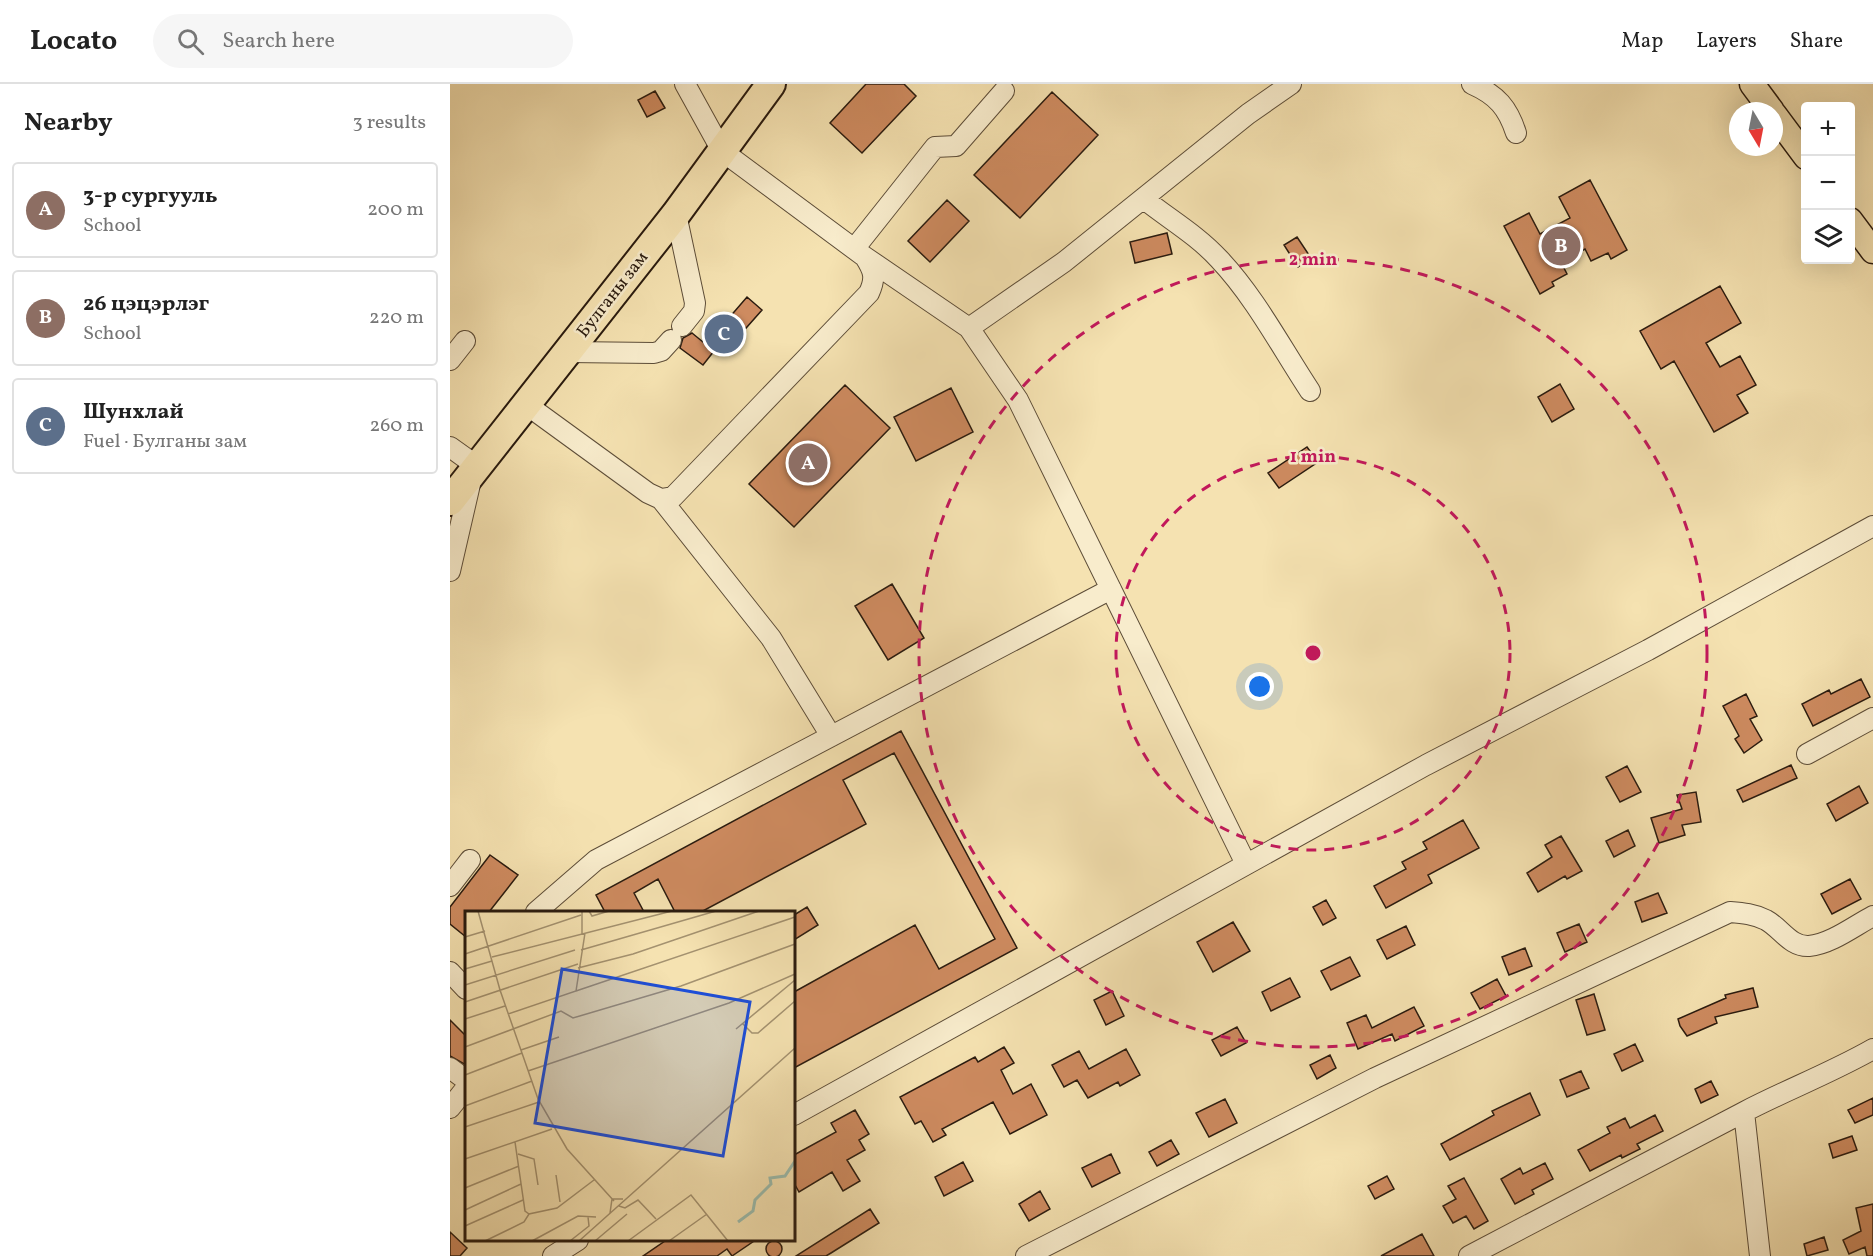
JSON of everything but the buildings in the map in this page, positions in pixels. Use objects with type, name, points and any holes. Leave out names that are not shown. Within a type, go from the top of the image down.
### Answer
[{"type":"highway","name":"Булганы зам","points":[[450,501],[676,214],[771,84]]},
{"type":"main road","points":[[1752,84],[1766,102]]},
{"type":"main road","points":[[1783,126],[1805,156]]},
{"type":"main road","points":[[1855,225],[1872,247]]},
{"type":"street","points":[[685,84],[722,151],[859,254],[969,328],[1018,400],[1246,864]]},
{"type":"street","points":[[969,328],[1064,262],[1248,114],[1291,84]]},
{"type":"street","points":[[1472,84],[1499,99],[1510,115],[1516,133]]},
{"type":"street","points":[[859,254],[935,147],[956,146],[1004,91]]},
{"type":"street","points":[[1144,199],[1203,243],[1220,259],[1242,286],[1310,391]]},
{"type":"street","points":[[568,352],[654,353],[661,351],[694,311],[695,303],[676,214]]},
{"type":"street","points":[[661,499],[673,497],[682,490],[869,293],[875,280],[872,267],[859,254]]},
{"type":"street","points":[[450,360],[465,340]]},
{"type":"street","points":[[527,405],[648,493],[661,499],[771,638],[831,736]]},
{"type":"street","points":[[450,447],[475,471],[450,571]]},
{"type":"street","points":[[795,1113],[1426,765],[1648,650],[1873,526]]},
{"type":"street","points":[[537,911],[596,860],[1111,589]]},
{"type":"street","points":[[1807,754],[1873,717]]},
{"type":"street","points":[[450,886],[470,860]]},
{"type":"street","points":[[1026,1256],[1375,1078],[1730,912],[1750,913],[1768,921],[1792,942],[1809,946],[1827,941],[1873,916]]},
{"type":"street","points":[[450,972],[465,988]]},
{"type":"street","points":[[1469,1256],[1743,1112],[1845,1065],[1873,1049]]},
{"type":"street","points":[[450,1068],[465,1079]]},
{"type":"street","points":[[450,1108],[465,1089]]},
{"type":"street","points":[[1743,1112],[1760,1256]]},
{"type":"street","points":[[553,1256],[575,1241]]},
{"type":"place","name":"26 цэцэрлэг","points":[[1561,246]]},
{"type":"place","name":"Шунхлай","points":[[724,334]]},
{"type":"place","name":"3-р сургууль","points":[[808,463]]}]
